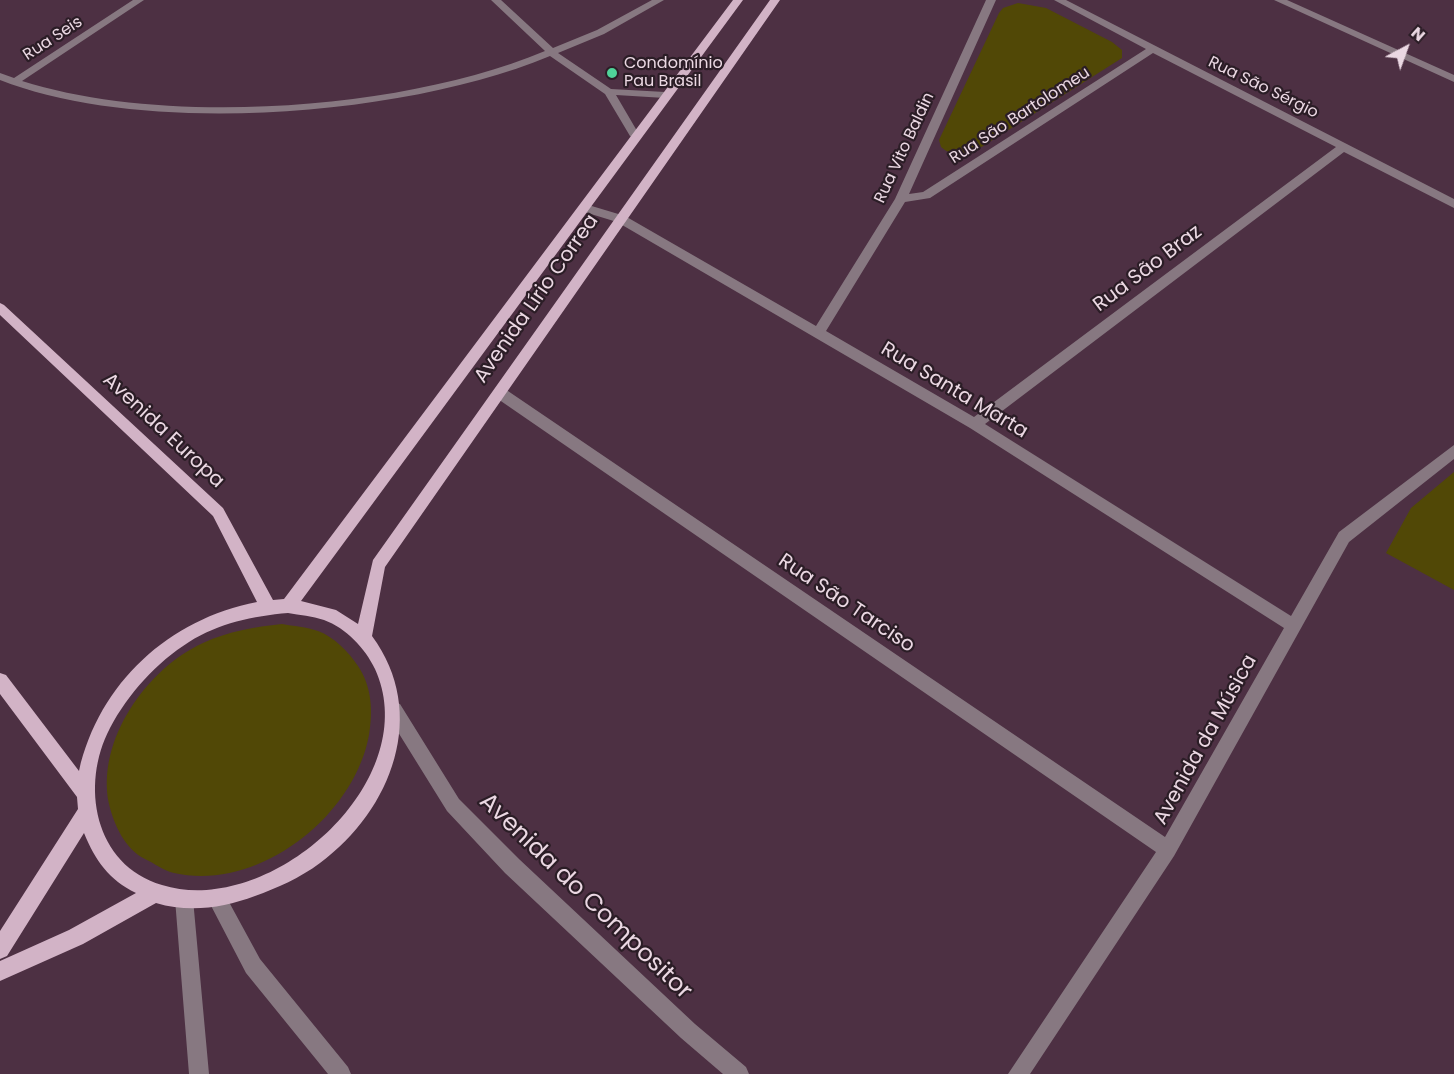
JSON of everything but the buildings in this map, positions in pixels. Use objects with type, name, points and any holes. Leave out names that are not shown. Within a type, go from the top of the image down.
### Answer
[{"type":"main road","name":"Avenida Lírio Correa","points":[[288,606],[738,0]]},
{"type":"main road","name":"Avenida Lírio Correa","points":[[364,636],[378,565],[775,0]]},
{"type":"main road","name":"Avenida Europa","points":[[0,308],[218,512],[268,607]]},
{"type":"main road","points":[[288,606],[330,615],[364,636],[386,669],[394,710],[387,758],[362,807],[322,850],[272,882],[216,898],[183,899],[155,893],[122,875],[98,848],[86,814],[85,793],[92,748],[112,705],[144,667],[182,637],[225,616],[268,607],[288,606]]},
{"type":"main road","points":[[0,681],[85,793]]},
{"type":"main road","points":[[0,949],[86,814]]},
{"type":"main road","points":[[0,971],[76,937],[155,893]]},
{"type":"street","name":"Rua Seis","points":[[14,82],[139,0]]},
{"type":"street","points":[[496,0],[552,53],[609,92],[635,136]]},
{"type":"street","points":[[0,76],[14,82],[90,101],[179,110],[275,109],[374,99],[468,80],[552,53],[625,21],[659,0]]},
{"type":"street","name":"Rua Vito Baldin","points":[[818,333],[902,199],[991,0]]},
{"type":"street","name":"Rua São Sérgio","points":[[1059,0],[1454,204]]},
{"type":"street","points":[[1280,0],[1454,79]]},
{"type":"street","name":"Rua São Bartolomeu","points":[[902,199],[926,195],[1152,49]]},
{"type":"street","points":[[609,92],[665,96]]},
{"type":"street","name":"Rua São Braz","points":[[975,424],[1345,146]]},
{"type":"street","name":"Rua Santa Marta","points":[[585,208],[621,219],[975,424],[1294,626]]},
{"type":"street","name":"Rua São Tarciso","points":[[500,393],[1168,850]]},
{"type":"street","name":"Avenida da Música","points":[[1018,1074],[1168,850],[1344,537],[1454,451]]},
{"type":"street","name":"Avenida do Compositor","points":[[394,710],[453,805],[512,866],[688,1031],[739,1074]]},
{"type":"street","points":[[216,898],[253,966],[341,1074]]},
{"type":"street","points":[[183,899],[199,1074]]},
{"type":"shaded area","points":[[1018,3],[1046,8],[1112,42],[1122,50],[1122,58],[972,153],[960,155],[948,152],[941,147],[939,140],[999,13],[1003,8]]},
{"type":"shaded area","points":[[1454,472],[1454,590],[1386,553],[1411,508]]},
{"type":"shaded area","points":[[282,624],[314,630],[330,637],[350,655],[363,674],[369,691],[371,717],[369,735],[360,765],[344,794],[323,820],[297,842],[269,859],[238,871],[206,876],[167,871],[138,855],[121,836],[114,820],[109,804],[107,780],[110,756],[118,732],[145,689],[162,670],[182,655],[222,635]]},
{"type":"place","name":"Condomínio Pau Brasil","points":[[612,73]]}]
